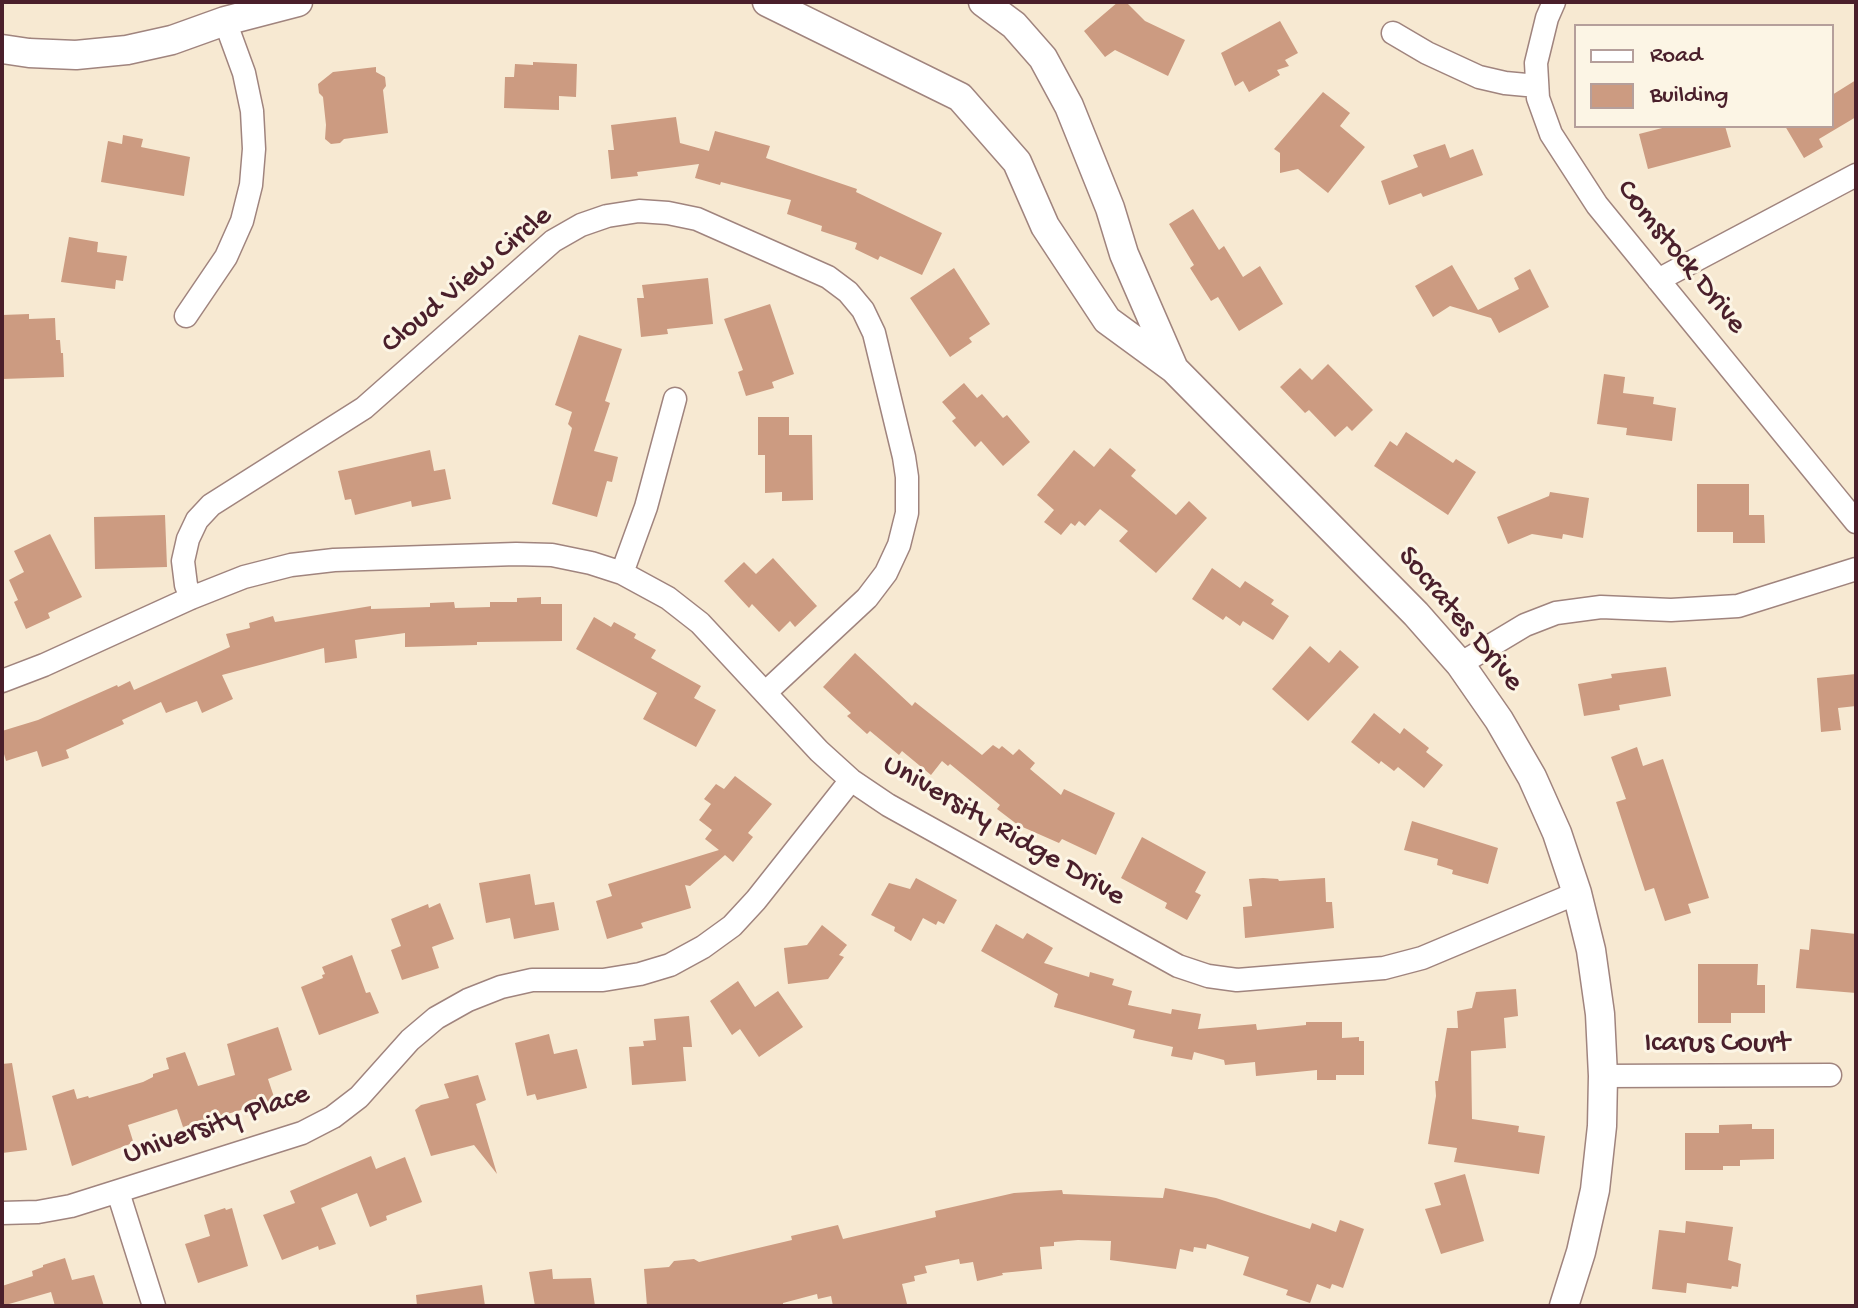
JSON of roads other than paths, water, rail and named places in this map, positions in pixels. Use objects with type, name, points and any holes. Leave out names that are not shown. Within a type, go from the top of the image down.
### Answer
[{"type":"street","points":[[225,21],[252,2]]},
{"type":"street","points":[[2,49],[76,55],[127,50],[172,40],[225,21],[298,2]]},
{"type":"street","name":"Socrates Drive","points":[[767,2],[960,97],[1017,162],[1045,226],[1107,320],[1174,369],[1416,614],[1460,664],[1499,720],[1532,777],[1557,833],[1577,893],[1591,950],[1600,1014],[1602,1126],[1595,1190],[1581,1252],[1564,1306]]},
{"type":"street","name":"Socrates Drive","points":[[983,2],[1014,25],[1043,58],[1069,106],[1110,208],[1124,254],[1174,369]]},
{"type":"street","name":"Comstock Drive","points":[[1554,2],[1536,63],[1538,98],[1551,134],[1571,169],[1856,522]]},
{"type":"street","points":[[186,316],[226,257],[242,221],[251,185],[254,149],[252,111],[244,73],[225,21]]},
{"type":"street","points":[[1393,33],[1479,77],[1537,86]]},
{"type":"street","points":[[1658,280],[1856,175]]},
{"type":"street","name":"Cloud View Circle","points":[[191,598],[183,561],[197,520],[211,505],[364,408],[553,241],[581,225],[607,216],[639,211],[668,213],[697,219],[828,277],[848,292],[863,310],[874,333],[904,457],[907,513],[899,545],[886,573],[867,598],[765,693]]},
{"type":"street","points":[[622,573],[646,507],[675,399]]},
{"type":"street","name":"University Ridge Drive","points":[[2,681],[191,598],[244,577],[291,565],[334,560],[552,555],[622,573],[668,598],[700,623],[819,751],[851,780],[888,805],[1164,959],[1208,976],[1255,979],[1384,968],[1422,958],[1577,893]]},
{"type":"street","points":[[1460,664],[1525,625],[1556,613],[1601,607],[1686,610],[1738,606],[1856,569]]},
{"type":"street","name":"University Place","points":[[2,1213],[38,1212],[71,1206],[302,1133],[333,1117],[359,1097],[410,1040],[436,1018],[468,1000],[501,987],[532,980],[603,980],[670,965],[732,926],[851,780]]},
{"type":"street","name":"Icarus Court","points":[[1603,1076],[1830,1075]]},
{"type":"street","points":[[118,1192],[154,1306]]}]
